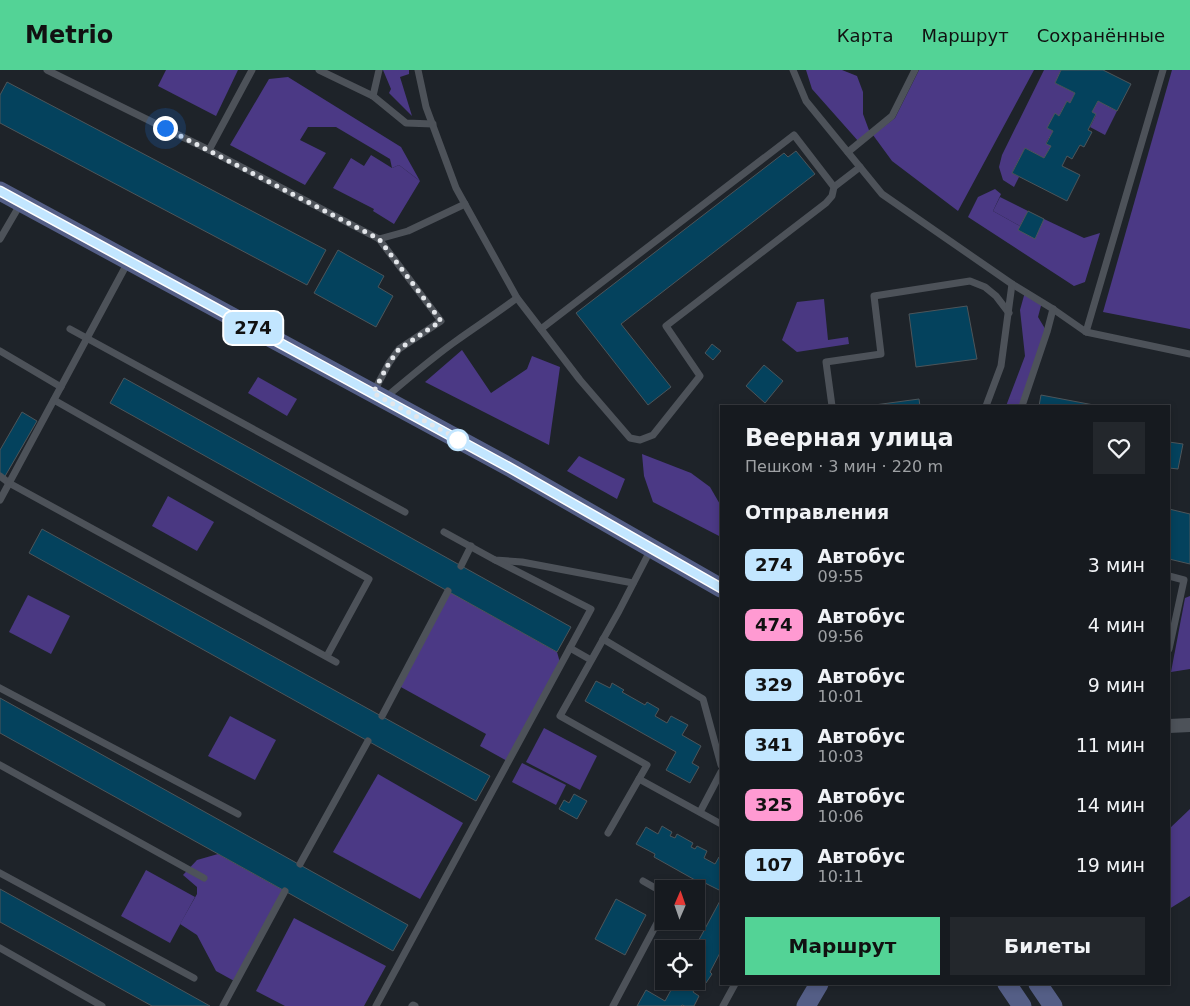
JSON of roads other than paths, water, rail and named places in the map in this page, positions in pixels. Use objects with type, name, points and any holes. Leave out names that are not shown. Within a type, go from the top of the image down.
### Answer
[{"type":"street","points":[[0,190],[526,476],[720,587]]},
{"type":"street","points":[[1170,726],[1190,725]]},
{"type":"street","points":[[806,1006],[818,985]]},
{"type":"street","points":[[1008,985],[1022,1006]]},
{"type":"street","points":[[1039,985],[1053,1006]]},
{"type":"lane","points":[[47,70],[209,150],[379,239],[441,321],[399,349],[389,363],[378,396]]},
{"type":"lane","points":[[209,150],[252,70]]},
{"type":"lane","points":[[319,70],[374,96],[406,123],[433,124]]},
{"type":"lane","points":[[374,96],[380,70]]},
{"type":"lane","points":[[418,70],[426,106],[456,188],[517,298],[580,380],[630,438],[640,440],[653,435],[700,376],[666,326],[826,203],[832,196],[834,187],[860,167]]},
{"type":"lane","points":[[793,70],[806,101],[882,194],[1012,284],[1086,332],[1190,354]]},
{"type":"lane","points":[[848,152],[892,116],[915,70]]},
{"type":"lane","points":[[1086,332],[1163,70]]},
{"type":"lane","points":[[541,329],[794,135],[834,187]]},
{"type":"lane","points":[[0,239],[21,202]]},
{"type":"lane","points":[[379,239],[408,231],[465,204]]},
{"type":"lane","points":[[0,500],[128,261]]},
{"type":"lane","points":[[832,405],[826,362],[881,354],[874,296],[970,281],[985,287],[996,296],[1009,313]]},
{"type":"lane","points":[[986,405],[1001,366],[1012,284]]},
{"type":"lane","points":[[378,396],[412,375],[517,298]]},
{"type":"lane","points":[[1022,405],[1053,309]]},
{"type":"lane","points":[[70,329],[404,512]]},
{"type":"lane","points":[[0,351],[61,387]]},
{"type":"lane","points":[[54,400],[369,579],[326,656]]},
{"type":"lane","points":[[0,476],[9,483],[336,662]]},
{"type":"lane","points":[[376,1006],[591,609],[444,532]]},
{"type":"lane","points":[[461,566],[471,546]]},
{"type":"lane","points":[[608,833],[647,765],[560,716],[652,549]]},
{"type":"lane","points":[[495,560],[522,562],[633,584]]},
{"type":"lane","points":[[1170,576],[1184,580],[1170,643]]},
{"type":"lane","points":[[382,716],[448,591]]},
{"type":"lane","points":[[603,639],[703,698],[720,761]]},
{"type":"lane","points":[[570,648],[591,660]]},
{"type":"lane","points":[[0,688],[238,814]]},
{"type":"lane","points":[[300,864],[368,741]]},
{"type":"lane","points":[[0,765],[204,878]]},
{"type":"lane","points":[[700,812],[720,774]]},
{"type":"lane","points":[[639,779],[720,823]]},
{"type":"lane","points":[[0,873],[194,978]]},
{"type":"lane","points":[[643,881],[655,888]]},
{"type":"lane","points":[[223,1006],[285,891]]},
{"type":"lane","points":[[613,1006],[655,927]]},
{"type":"lane","points":[[0,948],[102,1006]]},
{"type":"lane","points":[[723,1006],[734,985]]}]
